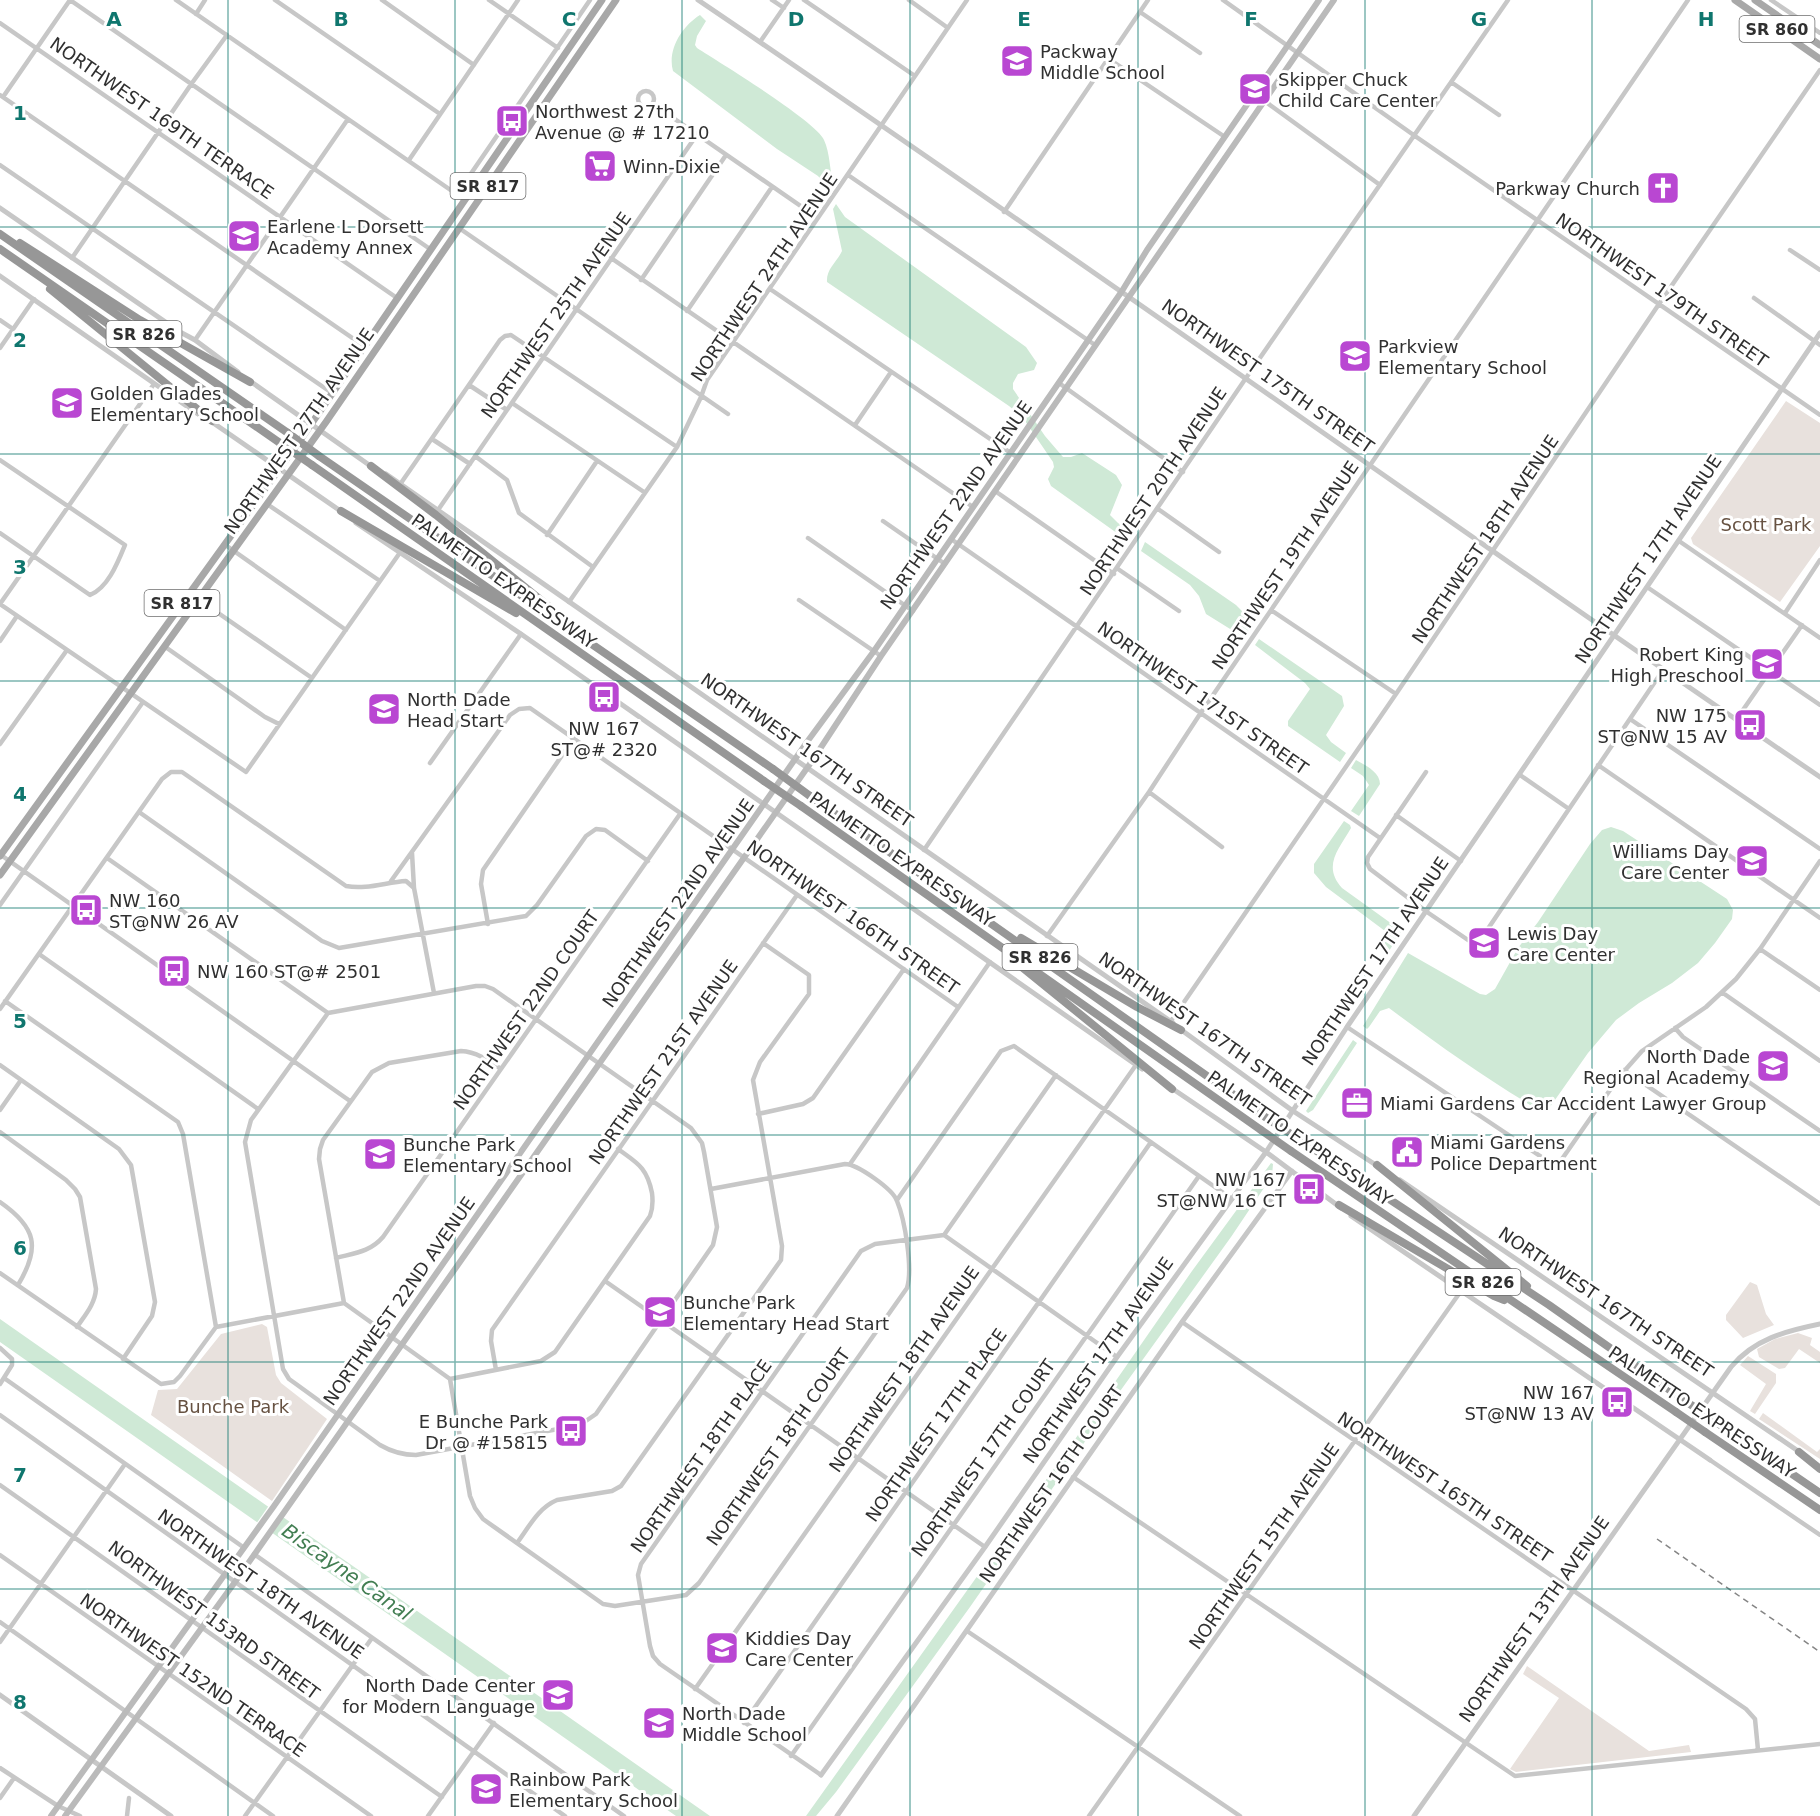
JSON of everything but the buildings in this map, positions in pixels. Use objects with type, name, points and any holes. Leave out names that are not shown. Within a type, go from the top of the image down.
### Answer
[{"type":"highway","points":[[0,234],[29,248],[140,320],[250,381]]},
{"type":"highway","name":"PALMETTO EXPRESSWAY","points":[[0,234],[773,769],[1299,1140],[1549,1305],[1684,1401],[1820,1493]]},
{"type":"highway","name":"PALMETTO EXPRESSWAY","points":[[0,249],[764,780],[1291,1151],[1820,1511]]},
{"type":"highway","points":[[29,269],[59,297],[212,421]]},
{"type":"highway","points":[[370,466],[454,530],[572,625],[600,651]]},
{"type":"highway","points":[[341,511],[547,630]]},
{"type":"highway","points":[[962,902],[1088,979],[1181,1030]]},
{"type":"highway","points":[[991,940],[1025,972],[1172,1089]]},
{"type":"highway","points":[[1377,1166],[1549,1305]]},
{"type":"highway","points":[[1339,1205],[1494,1296],[1517,1305]]},
{"type":"highway","points":[[1799,1452],[1820,1467]]},
{"type":"main road","name":"NORTHWEST 27TH AVENUE","points":[[0,855],[310,425],[602,0]]},
{"type":"main road","name":"NORTHWEST 27TH AVENUE","points":[[0,875],[320,431],[616,0]]},
{"type":"main road","name":"NORTHWEST 22ND AVENUE","points":[[51,1816],[274,1506],[874,651],[1319,0]]},
{"type":"main road","name":"NORTHWEST 22ND AVENUE","points":[[67,1813],[202,1628],[807,768],[881,656],[1334,0]]},
{"type":"main road","name":"SR 860","points":[[1735,0],[1820,59]]},
{"type":"main road","name":"SR 860","points":[[1755,0],[1820,45]]},
{"type":"main road","points":[[508,137],[517,144]]},
{"type":"main road","points":[[459,228],[458,221],[463,203]]},
{"type":"main road","points":[[409,301],[406,296],[410,280]]},
{"type":"main road","points":[[395,320],[399,304],[398,297]]},
{"type":"main road","points":[[76,750],[85,757]]},
{"type":"street","points":[[364,346],[1,96],[70,0],[430,249]]},
{"type":"street","points":[[176,0],[409,160],[457,194],[463,203]]},
{"type":"street","points":[[196,14],[205,0]]},
{"type":"street","points":[[276,0],[440,114]]},
{"type":"street","points":[[382,0],[474,65]]},
{"type":"street","points":[[489,0],[574,60]]},
{"type":"street","points":[[409,160],[518,0]]},
{"type":"street","points":[[457,194],[590,0]]},
{"type":"street","name":"NORTHWEST 175TH STREET","points":[[698,0],[1122,291],[1493,552],[1820,777]]},
{"type":"street","points":[[772,0],[784,8]]},
{"type":"street","points":[[760,42],[789,0]]},
{"type":"street","points":[[804,0],[915,76]]},
{"type":"street","points":[[909,0],[948,28]]},
{"type":"street","name":"NORTHWEST 24TH AVENUE","points":[[569,602],[676,447],[702,397],[707,380],[967,0]]},
{"type":"street","points":[[1004,212],[1148,0]]},
{"type":"street","name":"NORTHWEST 179TH STREET","points":[[1223,0],[1415,136],[1820,415]]},
{"type":"street","name":"NORTHWEST 20TH AVENUE","points":[[924,850],[1246,378],[1508,0]]},
{"type":"street","name":"NORTHWEST 19TH AVENUE","points":[[1047,936],[1149,792],[1688,0]]},
{"type":"street","points":[[1771,0],[1820,33]]},
{"type":"street","points":[[1140,12],[1200,53]]},
{"type":"street","name":"NORTHWEST 169TH TERRACE","points":[[0,23],[398,297]]},
{"type":"street","points":[[72,258],[227,35]]},
{"type":"street","points":[[1109,59],[1224,137]]},
{"type":"street","name":"NORTHWEST 18TH AVENUE","points":[[1171,1021],[1820,70]]},
{"type":"street","points":[[1452,82],[1499,115]]},
{"type":"street","points":[[1255,94],[1380,184]]},
{"type":"street","points":[[653,104],[818,219]]},
{"type":"street","points":[[195,340],[348,119]]},
{"type":"street","name":"NORTHWEST 25TH AVENUE","points":[[438,510],[696,136]]},
{"type":"street","points":[[641,280],[726,155]]},
{"type":"street","points":[[0,165],[332,393]]},
{"type":"street","points":[[848,175],[1095,345]]},
{"type":"street","points":[[687,311],[772,187]]},
{"type":"street","points":[[0,208],[195,340],[310,425]]},
{"type":"street","points":[[459,228],[728,414]]},
{"type":"street","points":[[1791,250],[1820,270]]},
{"type":"street","points":[[611,258],[973,507]]},
{"type":"street","points":[[0,276],[154,384],[212,421],[399,554],[521,634],[1136,1065],[1266,1152],[1377,1234],[1820,1535]]},
{"type":"street","points":[[770,289],[1018,458]]},
{"type":"street","points":[[1754,298],[1817,343]]},
{"type":"street","points":[[0,348],[34,299]]},
{"type":"street","points":[[0,320],[13,329]]},
{"type":"street","name":"NORTHWEST 17TH AVENUE","points":[[821,1775],[985,1547],[1117,1357],[1266,1152],[1347,1027],[1782,389],[1817,343],[1820,333]]},
{"type":"street","points":[[401,483],[500,340],[511,335],[676,447]]},
{"type":"street","points":[[855,425],[891,372]]},
{"type":"street","points":[[1059,383],[1183,472]]},
{"type":"street","points":[[154,384],[0,604],[17,616],[246,772],[399,554]]},
{"type":"street","points":[[469,385],[507,410]]},
{"type":"street","points":[[512,403],[644,492]]},
{"type":"street","name":"NORTHWEST 167TH STREET","points":[[310,425],[370,466],[401,483],[795,761],[1171,1021],[1293,1111],[1799,1452]]},
{"type":"street","points":[[432,439],[470,464]]},
{"type":"street","points":[[476,456],[507,480],[519,513],[593,567]]},
{"type":"street","points":[[0,460],[125,546],[114,569],[97,592],[90,595],[0,533]]},
{"type":"street","points":[[547,535],[597,461]]},
{"type":"street","points":[[995,491],[1179,611]]},
{"type":"street","points":[[267,504],[380,581]]},
{"type":"street","points":[[1158,509],[1219,552]]},
{"type":"street","points":[[884,521],[945,564]]},
{"type":"street","points":[[808,538],[913,611]]},
{"type":"street","name":"NORTHWEST 171ST STREET","points":[[951,538],[1380,838]]},
{"type":"street","points":[[1679,541],[1820,638]]},
{"type":"street","points":[[224,544],[346,630]]},
{"type":"street","points":[[1785,613],[1820,560]]},
{"type":"street","points":[[1647,587],[1820,705]]},
{"type":"street","points":[[198,599],[312,678]]},
{"type":"street","points":[[799,600],[881,656]]},
{"type":"street","points":[[1271,610],[1396,694]]},
{"type":"street","points":[[0,641],[17,616]]},
{"type":"street","points":[[1737,720],[1802,625]]},
{"type":"street","points":[[429,763],[521,634]]},
{"type":"street","points":[[164,646],[265,717],[279,724]]},
{"type":"street","points":[[0,744],[66,650]]},
{"type":"street","points":[[1426,772],[1380,838],[1368,857],[1367,863],[1370,869],[1427,912],[1468,940],[1476,942],[1481,939],[1663,670]]},
{"type":"street","points":[[0,905],[143,702]]},
{"type":"street","name":"NORTHWEST 166TH STREET","points":[[412,853],[510,715],[515,710],[524,708],[536,711],[958,1007]]},
{"type":"street","points":[[1630,719],[1820,849]]},
{"type":"street","points":[[488,924],[481,884],[483,870],[574,738]]},
{"type":"street","points":[[1598,765],[1820,918]]},
{"type":"street","points":[[0,1009],[162,779],[171,772],[183,772],[346,886],[356,888],[404,881],[413,875]]},
{"type":"street","points":[[1520,775],[1569,809]]},
{"type":"street","points":[[1149,792],[1222,847]]},
{"type":"street","points":[[139,812],[332,946],[347,948],[526,916],[537,905],[586,836],[596,829],[605,830],[648,861]]},
{"type":"street","name":"NORTHWEST 22ND COURT","points":[[336,1258],[366,1251],[375,1246],[383,1237],[680,814]]},
{"type":"street","points":[[1396,815],[1461,861]]},
{"type":"street","points":[[391,882],[412,853]]},
{"type":"street","points":[[412,853],[414,888],[434,993]]},
{"type":"street","points":[[0,855],[350,1101]]},
{"type":"street","points":[[107,858],[328,1013]]},
{"type":"street","points":[[1347,1027],[1549,1162],[1556,1164],[1562,1159],[1624,1070],[1642,1051],[1723,993],[1760,949],[1820,861]]},
{"type":"street","points":[[405,862],[412,864]]},
{"type":"street","points":[[397,874],[414,888]]},
{"type":"street","name":"NORTHWEST 21ST AVENUE","points":[[496,1370],[491,1341],[492,1330],[798,896]]},
{"type":"street","points":[[517,1543],[542,1509],[556,1500],[612,1491],[621,1486],[781,1260],[782,1246],[753,1080],[756,1068],[809,994],[809,975],[763,943]]},
{"type":"street","points":[[1760,949],[1820,990]]},
{"type":"street","points":[[39,954],[258,1109]]},
{"type":"street","points":[[711,1189],[850,1164],[990,962]]},
{"type":"street","points":[[758,1114],[802,1104],[813,1098],[904,969]]},
{"type":"street","points":[[485,986],[494,989],[589,1057],[682,1121],[697,1135],[704,1152],[717,1227],[713,1245],[596,1414],[588,1420],[580,1425],[416,1455],[393,1452],[289,1379],[283,1368],[245,1142],[247,1130],[258,1109],[328,1013],[485,986]]},
{"type":"street","points":[[1723,993],[1820,1061]]},
{"type":"street","points":[[5,1001],[178,1122],[183,1134],[216,1327]]},
{"type":"street","points":[[1675,1028],[1683,1037],[1820,1131]]},
{"type":"street","points":[[850,1164],[891,1192],[897,1200],[1001,1051],[1014,1046],[1232,1199]]},
{"type":"street","points":[[462,1446],[450,1379],[344,1303],[319,1159],[320,1149],[323,1140],[350,1101],[372,1072],[379,1067],[389,1063],[461,1051],[480,1055],[501,1069]]},
{"type":"street","points":[[0,1065],[119,1149],[131,1165],[155,1302],[153,1317],[123,1359]]},
{"type":"street","name":"NORTHWEST 18TH AVENUE","points":[[695,1689],[1136,1065]]},
{"type":"street","points":[[1624,1070],[1820,1204]]},
{"type":"street","points":[[1056,1075],[944,1235],[1117,1357]]},
{"type":"street","points":[[0,1110],[21,1080]]},
{"type":"street","points":[[0,1132],[66,1180],[80,1197],[96,1289],[91,1306],[77,1327]]},
{"type":"street","name":"NORTHWEST 17TH PLACE","points":[[744,1723],[1151,1142]]},
{"type":"street","points":[[450,1379],[541,1361],[555,1352],[652,1210],[653,1201],[646,1172],[618,1149]]},
{"type":"street","name":"NORTHWEST 16TH COURT","points":[[837,1816],[1182,1322],[1292,1171]]},
{"type":"street","name":"NORTHWEST 17TH COURT","points":[[791,1756],[1198,1176]]},
{"type":"street","name":"NORTHWEST 18TH COURT","points":[[462,1446],[470,1496],[483,1519],[603,1604],[615,1606],[686,1595],[699,1583],[907,1288],[910,1269],[897,1200]]},
{"type":"street","points":[[0,1202],[18,1215],[27,1226],[31,1243],[29,1266],[18,1285]]},
{"type":"street","name":"NORTHWEST 18TH PLACE","points":[[821,1775],[660,1664],[653,1656],[638,1575],[641,1564],[861,1251],[875,1244],[944,1235]]},
{"type":"street","points":[[0,1273],[161,1384],[168,1384],[180,1376],[216,1327],[344,1303]]},
{"type":"street","points":[[605,1281],[985,1547]]},
{"type":"street","name":"NORTHWEST 15TH AVENUE","points":[[1089,1816],[1461,1291]]},
{"type":"street","name":"NORTHWEST 165TH STREET","points":[[1182,1322],[1746,1709],[1755,1719],[1758,1750]]},
{"type":"street","name":"NORTHWEST 13TH AVENUE","points":[[1414,1816],[1571,1590],[1735,1362],[1768,1338],[1820,1324]]},
{"type":"street","points":[[0,1348],[12,1359],[12,1365],[0,1384]]},
{"type":"street","points":[[4,1378],[243,1547]]},
{"type":"street","name":"NORTHWEST 18TH AVENUE","points":[[0,1415],[565,1816]]},
{"type":"street","points":[[0,1642],[125,1464]]},
{"type":"street","points":[[1074,1477],[1515,1776],[1820,1744]]},
{"type":"street","name":"NORTHWEST 153RD STREET","points":[[0,1485],[442,1797]]},
{"type":"street","points":[[254,1554],[624,1816]]},
{"type":"street","name":"NORTHWEST 152ND TERRACE","points":[[0,1555],[371,1816]]},
{"type":"street","points":[[0,1622],[273,1816]]},
{"type":"street","points":[[967,1630],[1240,1816]]},
{"type":"street","points":[[244,1816],[372,1638]]},
{"type":"street","points":[[0,1695],[171,1816]]},
{"type":"street","points":[[428,1816],[494,1723]]},
{"type":"street","points":[[0,1768],[67,1813],[80,1816]]},
{"type":"street","points":[[0,1798],[14,1778]]},
{"type":"street","points":[[127,1816],[129,1798]]},
{"type":"street","points":[[611,1816],[616,1810]]},
{"type":"green space","name":"Scott Park","points":[[1786,401],[1820,423],[1820,546],[1780,602],[1693,544],[1691,538]]},
{"type":"green space","points":[[1750,1282],[1757,1285],[1766,1314],[1774,1325],[1743,1338],[1726,1320],[1726,1315]]},
{"type":"green space","name":"Bunche Park","points":[[262,1324],[267,1327],[276,1375],[281,1383],[327,1419],[272,1501],[151,1415],[158,1390],[177,1389],[221,1334]]},
{"type":"green space","points":[[1798,1333],[1812,1338],[1810,1345],[1820,1352],[1820,1363],[1799,1349],[1785,1368],[1779,1369],[1759,1357],[1757,1349],[1775,1339]]},
{"type":"green space","points":[[1748,1356],[1776,1374],[1776,1383],[1755,1414],[1750,1411],[1766,1384],[1740,1365]]},
{"type":"green space","points":[[1763,1413],[1817,1452],[1820,1449],[1820,1459],[1759,1419]]},
{"type":"green space","points":[[1527,1666],[1649,1751],[1689,1745],[1691,1752],[1516,1772],[1510,1769],[1559,1698],[1523,1674]]},
{"type":"water","points":[[700,15],[706,21],[697,36],[695,45],[697,48],[787,107],[817,131],[824,140],[833,185],[830,190],[818,176],[777,149],[673,71],[674,47],[687,25]]},
{"type":"water","points":[[836,204],[845,217],[1026,347],[1037,363],[1034,370],[1018,374],[1013,383],[1013,389],[1045,436],[1063,457],[1082,453],[1116,475],[1122,485],[1110,515],[1133,533],[1128,541],[1051,486],[1048,479],[1054,467],[1053,462],[1023,418],[1009,406],[827,282],[830,269],[842,251],[833,209]]},
{"type":"water","points":[[1145,542],[1236,605],[1245,614],[1250,628],[1243,637],[1206,614],[1199,596],[1190,585],[1141,551]]},
{"type":"water","points":[[1259,639],[1342,696],[1344,706],[1326,735],[1331,742],[1346,753],[1340,762],[1288,726],[1288,721],[1310,689],[1255,645]]},
{"type":"water","points":[[1356,760],[1375,772],[1380,784],[1359,816],[1351,811],[1369,785],[1363,776],[1351,768]]},
{"type":"water","points":[[1344,821],[1351,828],[1334,858],[1333,872],[1342,888],[1399,929],[1401,932],[1389,951],[1381,947],[1379,942],[1387,934],[1385,931],[1326,887],[1314,873],[1314,864]]},
{"type":"water","points":[[1611,827],[1623,831],[1727,899],[1733,910],[1732,919],[1698,963],[1616,1020],[1588,1053],[1550,1107],[1544,1103],[1537,1109],[1425,1035],[1389,1008],[1380,1011],[1367,1029],[1363,1026],[1408,953],[1480,994],[1486,995],[1495,989],[1518,948],[1590,844],[1602,830]]},
{"type":"water","points":[[1353,1040],[1357,1043],[1313,1110],[1308,1113],[1306,1111]]},
{"type":"water","points":[[1271,1163],[1273,1164],[1272,1176],[1231,1237],[1118,1394],[970,1607],[836,1792],[816,1816],[806,1816],[1192,1271]]},
{"type":"water","name":"Biscayne Canal","points":[[0,1319],[710,1816],[676,1816],[0,1342]]},
{"type":"pier","points":[[270,1504],[285,1515],[271,1535],[256,1524]]},
{"type":"railway","points":[[1657,1539],[1820,1652]]},
{"type":"place","name":"Packway Middle School","points":[[1017,61]]},
{"type":"place","name":"Skipper Chuck Child Care Center","points":[[1255,89]]},
{"type":"place","name":"Northwest 27th Avenue @ # 17210","points":[[512,121]]},
{"type":"place","name":"Winn-Dixie","points":[[600,166]]},
{"type":"place","name":"Parkway Church","points":[[1663,188]]},
{"type":"place","name":"Earlene L Dorsett Academy Annex","points":[[244,236]]},
{"type":"place","name":"Parkview Elementary School","points":[[1355,356]]},
{"type":"place","name":"Golden Glades Elementary School","points":[[67,403]]},
{"type":"place","name":"Robert King High Preschool","points":[[1767,664]]},
{"type":"place","name":"NW 167 ST@# 2320","points":[[604,697]]},
{"type":"place","name":"North Dade Head Start","points":[[384,709]]},
{"type":"place","name":"NW 175 ST@NW 15 AV","points":[[1750,725]]},
{"type":"place","name":"Williams Day Care Center","points":[[1752,861]]},
{"type":"place","name":"NW 160 ST@NW 26 AV","points":[[86,910]]},
{"type":"place","name":"Lewis Day Care Center","points":[[1484,943]]},
{"type":"place","name":"NW 160 ST@# 2501","points":[[174,971]]},
{"type":"place","name":"North Dade Regional Academy","points":[[1773,1066]]},
{"type":"place","name":"Miami Gardens Car Accident Lawyer Group","points":[[1357,1103]]},
{"type":"place","name":"Miami Gardens Police Department","points":[[1407,1152]]},
{"type":"place","name":"Bunche Park Elementary School","points":[[380,1154]]},
{"type":"place","name":"NW 167 ST@NW 16 CT","points":[[1309,1189]]},
{"type":"place","name":"Bunche Park Elementary Head Start","points":[[660,1312]]},
{"type":"place","name":"NW 167 ST@NW 13 AV","points":[[1617,1402]]},
{"type":"place","name":"E Bunche Park Dr @ #15815","points":[[571,1431]]},
{"type":"place","name":"Kiddies Day Care Center","points":[[722,1648]]},
{"type":"place","name":"North Dade Center for Modern Language","points":[[558,1695]]},
{"type":"place","name":"North Dade Middle School","points":[[659,1723]]},
{"type":"place","name":"Rainbow Park Elementary School","points":[[486,1789]]}]
